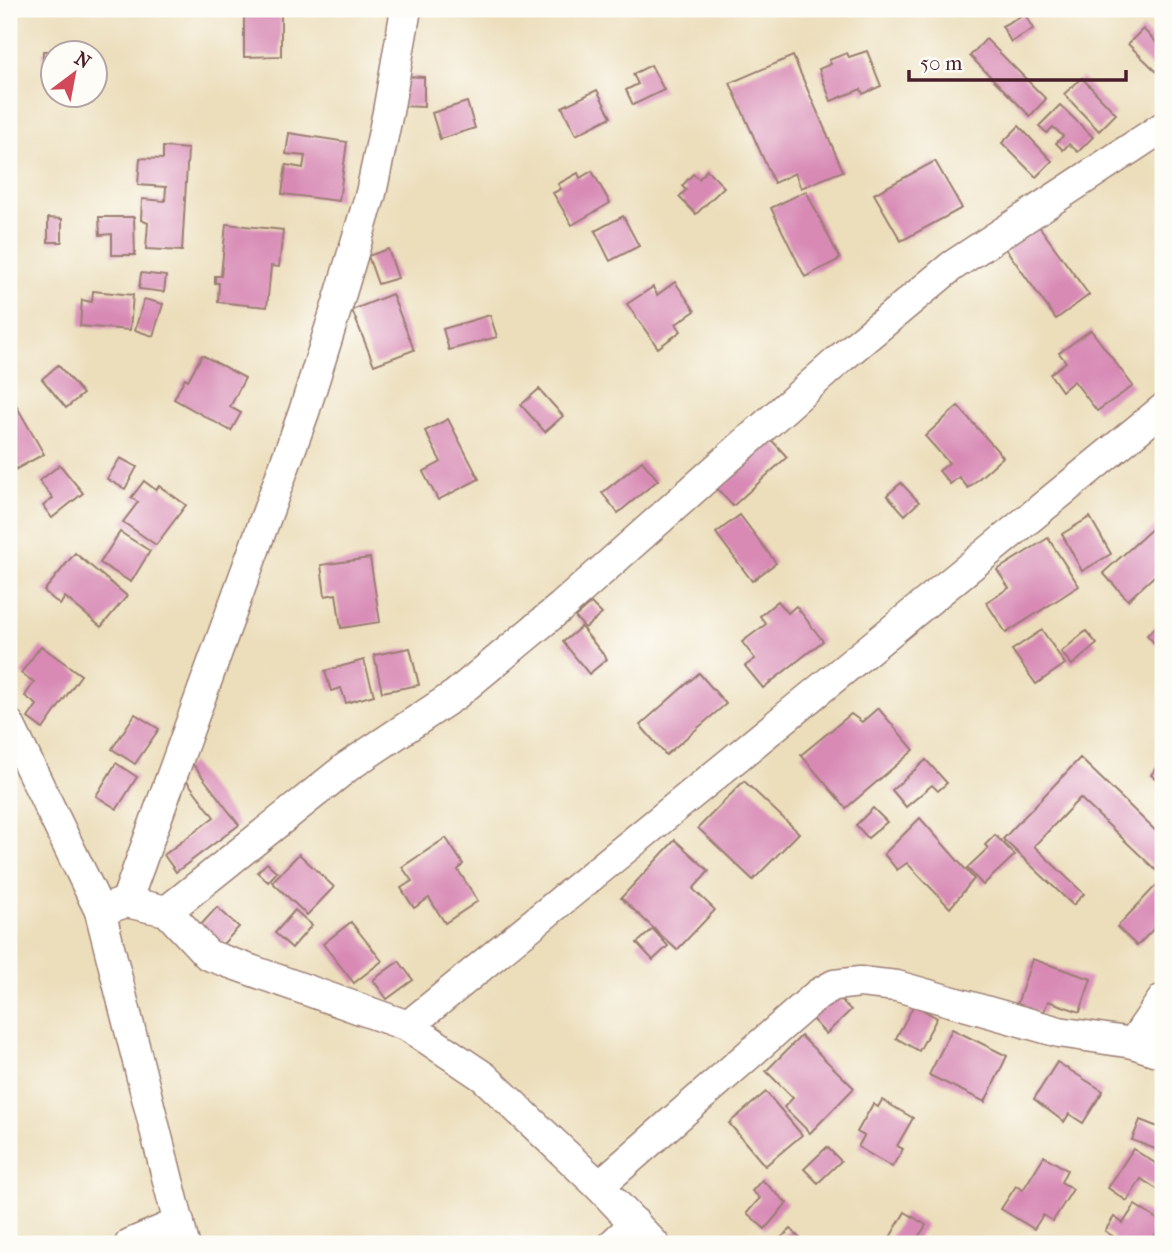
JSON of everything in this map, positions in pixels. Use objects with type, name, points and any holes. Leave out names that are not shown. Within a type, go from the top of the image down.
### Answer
[{"type":"street","points":[[113,907],[304,412],[371,193],[406,9]]},
{"type":"street","points":[[167,911],[347,767],[455,695],[561,607],[841,358],[952,266],[1159,139]]},
{"type":"street","points":[[408,1026],[1159,423]]},
{"type":"street","points":[[9,724],[113,907],[181,1233],[130,1244]]},
{"type":"street","points":[[113,907],[167,911],[208,955],[408,1026],[484,1077],[599,1186],[644,1234],[613,1244]]},
{"type":"street","points":[[599,1186],[818,994],[834,985],[860,982],[897,986],[1059,1032],[1133,1043],[1163,1053]]},
{"type":"street","points":[[1133,1043],[1163,999]]},
{"type":"building","points":[[244,9],[281,9],[281,56],[244,57]]},
{"type":"building","points":[[1025,14],[1033,29],[1011,42],[1002,26]]},
{"type":"building","points":[[1143,29],[1163,49],[1163,72],[1160,75],[1128,44]]},
{"type":"building","points":[[986,39],[1046,99],[1030,116],[970,56]]},
{"type":"building","points":[[867,51],[881,86],[863,94],[861,89],[831,101],[819,69],[831,64],[829,60],[847,53],[849,57]]},
{"type":"building","points":[[793,56],[843,171],[801,188],[795,173],[774,183],[730,83]]},
{"type":"building","points":[[651,65],[664,90],[633,105],[626,90],[638,84],[633,74]]},
{"type":"building","points":[[403,76],[424,77],[424,107],[402,106]]},
{"type":"building","points":[[1082,78],[1116,114],[1099,131],[1064,94]]},
{"type":"building","points":[[597,90],[611,117],[576,135],[562,107]]},
{"type":"building","points":[[467,102],[475,128],[440,139],[432,113]]},
{"type":"building","points":[[1060,105],[1093,137],[1078,152],[1069,144],[1063,150],[1056,143],[1063,136],[1053,127],[1047,133],[1039,126]]},
{"type":"building","points":[[1019,126],[1052,161],[1036,177],[1002,143]]},
{"type":"building","points":[[289,133],[347,142],[339,201],[282,194],[286,165],[303,168],[305,156],[286,154]]},
{"type":"building","points":[[163,147],[188,149],[182,251],[146,249],[148,223],[141,220],[142,199],[165,201],[166,187],[138,185],[140,158],[163,159]]},
{"type":"building","points":[[935,161],[962,208],[901,241],[874,194]]},
{"type":"building","points":[[707,170],[724,187],[696,214],[679,197],[686,190],[682,186],[693,174],[699,179]]},
{"type":"building","points":[[592,171],[610,203],[572,225],[553,193],[561,189],[558,184],[578,173],[580,178]]},
{"type":"building","points":[[806,191],[840,259],[805,277],[771,208]]},
{"type":"building","points":[[1031,215],[1089,295],[1056,319],[998,238]]},
{"type":"building","points":[[623,216],[639,246],[610,261],[595,231]]},
{"type":"building","points":[[99,217],[134,217],[135,255],[112,255],[112,234],[100,235]]},
{"type":"building","points":[[48,218],[62,219],[62,242],[48,242]]},
{"type":"building","points":[[226,224],[283,230],[279,267],[271,266],[267,307],[218,302],[219,283],[215,283],[215,276],[221,276]]},
{"type":"building","points":[[388,249],[398,278],[378,284],[368,256]]},
{"type":"building","points":[[141,273],[166,276],[164,292],[139,289]]},
{"type":"building","points":[[675,282],[695,311],[676,324],[681,331],[658,348],[627,304],[653,287],[657,295]]},
{"type":"building","points":[[93,291],[133,295],[130,330],[80,326],[82,300],[92,302]]},
{"type":"building","points":[[392,294],[414,350],[374,365],[352,310]]},
{"type":"building","points":[[144,299],[163,304],[153,336],[135,330]]},
{"type":"building","points":[[490,315],[497,337],[449,350],[443,329]]},
{"type":"building","points":[[1091,330],[1133,386],[1097,411],[1074,381],[1062,391],[1050,374],[1066,362],[1059,353]]},
{"type":"building","points":[[202,355],[245,378],[230,407],[241,413],[231,431],[174,399]]},
{"type":"building","points":[[58,365],[83,394],[66,408],[42,379]]},
{"type":"building","points":[[539,389],[563,416],[545,432],[521,405]]},
{"type":"building","points":[[13,400],[44,454],[9,473],[9,403]]},
{"type":"building","points":[[958,406],[1003,457],[968,488],[959,477],[950,484],[939,471],[949,463],[925,436]]},
{"type":"building","points":[[448,419],[479,479],[438,500],[423,472],[441,462],[425,431]]},
{"type":"building","points":[[766,434],[787,457],[733,506],[712,483]]},
{"type":"building","points":[[120,458],[137,467],[125,489],[107,479]]},
{"type":"building","points":[[642,461],[658,480],[618,513],[602,493]]},
{"type":"building","points":[[60,465],[83,493],[52,518],[43,506],[53,498],[39,481]]},
{"type":"building","points":[[144,481],[156,490],[159,486],[186,505],[156,545],[123,522],[138,502],[131,498]]},
{"type":"building","points":[[901,483],[919,502],[905,515],[887,495]]},
{"type":"building","points":[[740,515],[776,563],[752,581],[716,533]]},
{"type":"building","points":[[1090,517],[1111,554],[1082,571],[1062,534]]},
{"type":"building","points":[[1154,527],[1163,537],[1163,568],[1128,600],[1103,573]]},
{"type":"building","points":[[120,532],[150,551],[131,582],[100,563]]},
{"type":"building","points":[[1048,538],[1079,586],[1006,633],[986,602],[1009,588],[997,570]]},
{"type":"building","points":[[75,553],[127,596],[101,627],[65,597],[60,605],[44,591]]},
{"type":"building","points":[[370,558],[380,622],[341,628],[336,594],[325,596],[321,565]]},
{"type":"building","points":[[778,601],[788,613],[796,606],[823,641],[763,688],[745,666],[755,659],[742,642],[766,624],[760,616]]},
{"type":"building","points":[[591,603],[602,614],[585,628],[575,617]]},
{"type":"building","points":[[1163,620],[1163,653],[1147,635]]},
{"type":"building","points":[[581,627],[607,659],[589,674],[563,642]]},
{"type":"building","points":[[1042,630],[1065,664],[1036,684],[1012,650]]},
{"type":"building","points":[[1086,631],[1097,644],[1072,665],[1061,652]]},
{"type":"building","points":[[41,646],[81,675],[43,729],[28,718],[37,705],[25,696],[34,682],[21,673]]},
{"type":"building","points":[[410,648],[419,685],[382,692],[374,655]]},
{"type":"building","points":[[364,660],[374,695],[346,703],[341,688],[331,691],[325,671]]},
{"type":"building","points":[[699,673],[726,704],[666,755],[640,725]]},
{"type":"building","points":[[878,708],[914,750],[846,808],[801,755],[851,714],[862,722]]},
{"type":"building","points":[[135,714],[159,729],[135,764],[112,749]]},
{"type":"building","points":[[1080,758],[1163,838],[1163,877],[1080,798],[1034,846],[1084,894],[1073,905],[1003,839]]},
{"type":"building","points":[[1163,758],[1163,784],[1151,775]]},
{"type":"building","points":[[926,760],[947,783],[938,791],[932,785],[906,807],[892,790]]},
{"type":"building","points":[[116,763],[137,777],[117,809],[96,796]]},
{"type":"building","points":[[192,763],[239,825],[176,872],[164,855],[214,817],[180,772]]},
{"type":"building","points":[[744,781],[799,833],[753,880],[698,828]]},
{"type":"building","points":[[873,808],[887,822],[868,838],[856,825]]},
{"type":"building","points":[[920,818],[974,879],[950,908],[907,863],[897,870],[884,854]]},
{"type":"building","points":[[995,835],[1015,855],[983,885],[967,868],[988,848],[985,845]]},
{"type":"building","points":[[446,838],[463,864],[458,870],[478,901],[445,923],[429,898],[414,908],[401,888],[412,881],[402,867]]},
{"type":"building","points":[[675,840],[709,871],[693,889],[715,910],[677,950],[621,898]]},
{"type":"building","points":[[299,854],[334,887],[307,915],[272,882]]},
{"type":"building","points":[[267,863],[277,872],[268,882],[257,872]]},
{"type":"building","points":[[1163,878],[1163,919],[1137,946],[1117,927]]},
{"type":"building","points":[[217,907],[239,927],[221,946],[199,927]]},
{"type":"building","points":[[295,910],[312,925],[292,948],[275,933]]},
{"type":"building","points":[[351,922],[382,961],[354,983],[323,944]]},
{"type":"building","points":[[653,929],[668,946],[653,960],[637,943]]},
{"type":"building","points":[[1032,959],[1091,979],[1080,1012],[1048,1001],[1043,1014],[1017,1005]]},
{"type":"building","points":[[399,961],[413,980],[387,999],[373,980]]},
{"type":"building","points":[[833,993],[851,1010],[826,1034],[810,1017]]},
{"type":"building","points":[[914,1005],[937,1018],[919,1051],[896,1038]]},
{"type":"building","points":[[952,1029],[1007,1056],[985,1102],[929,1075]]},
{"type":"building","points":[[801,1036],[854,1088],[810,1133],[784,1107],[793,1098],[766,1071]]},
{"type":"building","points":[[1057,1062],[1103,1091],[1083,1123],[1069,1114],[1064,1122],[1034,1099]]},
{"type":"building","points":[[766,1092],[802,1135],[765,1166],[729,1123]]},
{"type":"building","points":[[882,1100],[913,1118],[897,1146],[903,1149],[892,1167],[858,1147],[864,1136],[857,1132],[873,1104],[878,1107]]},
{"type":"building","points":[[1140,1120],[1163,1129],[1163,1152],[1132,1140]]},
{"type":"building","points":[[827,1147],[841,1161],[818,1183],[804,1169]]},
{"type":"building","points":[[1133,1149],[1163,1168],[1163,1193],[1141,1179],[1127,1201],[1108,1188]]},
{"type":"building","points":[[1044,1156],[1067,1170],[1061,1182],[1073,1189],[1053,1221],[1043,1215],[1034,1229],[1001,1209],[1016,1186],[1023,1190]]},
{"type":"building","points":[[762,1180],[787,1203],[765,1229],[747,1213],[760,1198],[752,1191]]},
{"type":"building","points":[[1135,1205],[1163,1223],[1149,1244],[1102,1244],[1105,1240],[1110,1243],[1114,1237],[1105,1231],[1114,1217],[1123,1223]]},
{"type":"building","points":[[905,1212],[926,1225],[914,1244],[886,1244]]},
{"type":"building","points":[[791,1229],[805,1244],[774,1244]]}]
